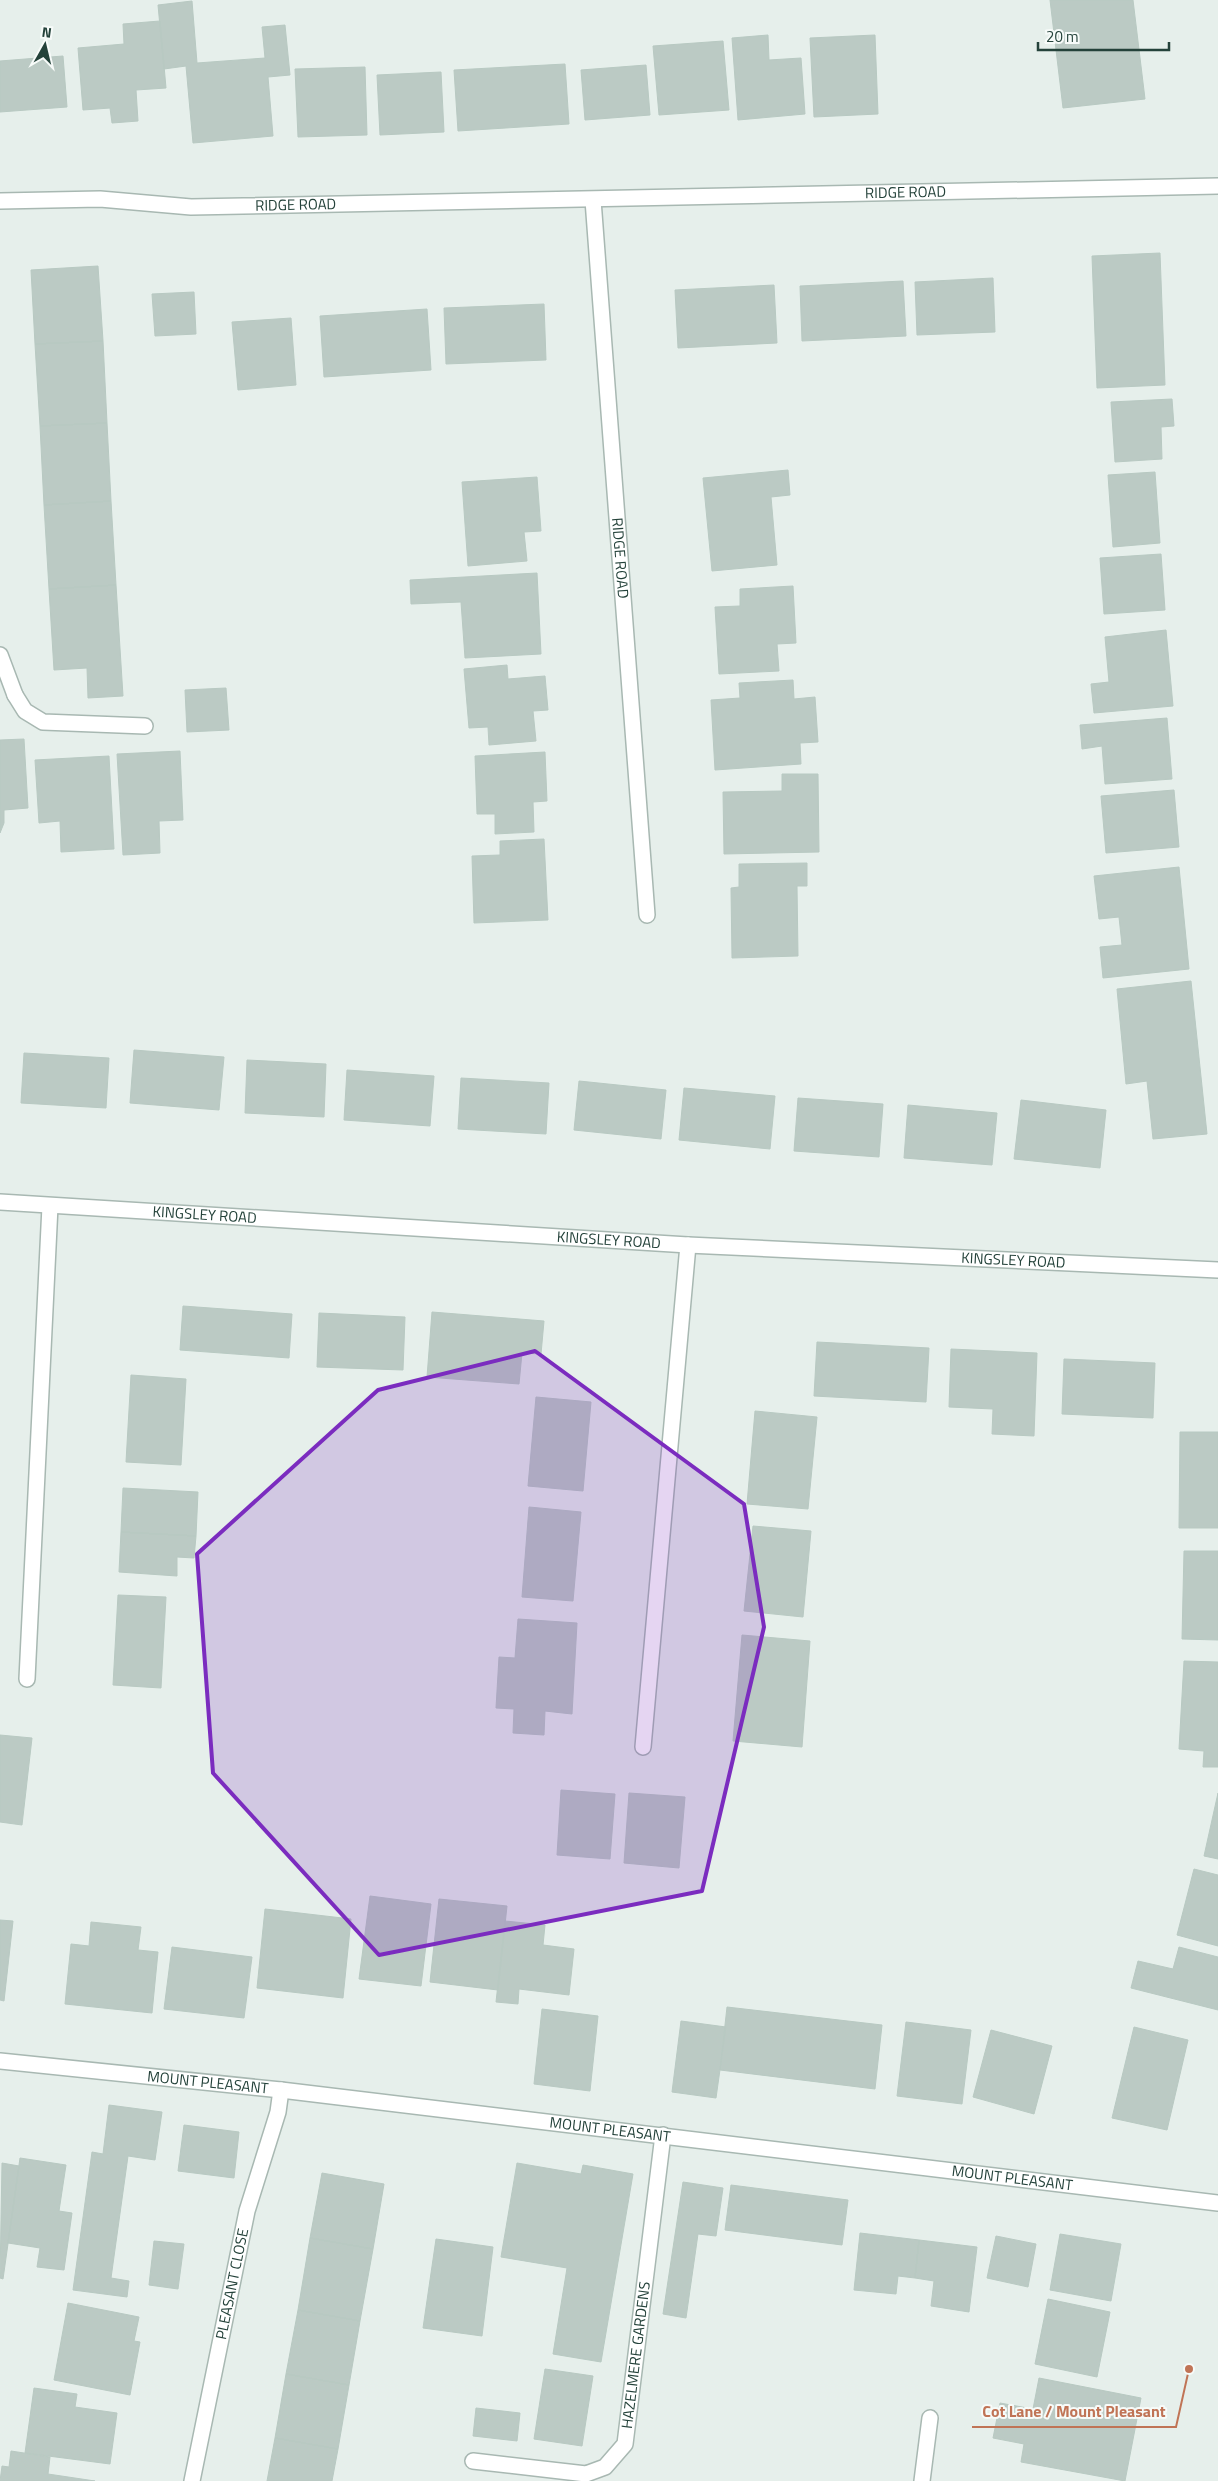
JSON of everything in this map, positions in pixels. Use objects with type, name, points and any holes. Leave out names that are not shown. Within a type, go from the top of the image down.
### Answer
[{"type":"street","name":"RIDGE ROAD","points":[[0,201],[100,199],[191,208],[1218,186]]},
{"type":"street","name":"RIDGE ROAD","points":[[593,200],[647,915]]},
{"type":"street","points":[[0,655],[15,695],[25,711],[43,722],[145,726]]},
{"type":"street","name":"KINGSLEY ROAD","points":[[0,1202],[688,1244],[1218,1270]]},
{"type":"street","points":[[27,1679],[50,1206]]},
{"type":"street","points":[[643,1747],[688,1244]]},
{"type":"street","name":"MOUNT PLEASANT","points":[[0,2060],[281,2090],[1218,2203]]},
{"type":"street","name":"PLEASANT CLOSE","points":[[192,2481],[247,2211],[278,2112],[281,2090]]},
{"type":"street","name":"HAZELMERE GARDENS","points":[[473,2461],[586,2474],[605,2467],[625,2444],[664,2135]]},
{"type":"street","points":[[922,2481],[930,2418]]},
{"type":"highlighted area","points":[[535,1351],[744,1504],[764,1627],[702,1891],[379,1955],[213,1773],[197,1554],[378,1390]]},
{"type":"building","points":[[1050,0],[1133,0],[1145,99],[1063,108]]},
{"type":"building","points":[[192,1],[197,63],[265,58],[262,27],[285,25],[290,75],[268,77],[273,136],[193,143],[186,66],[164,69],[158,5]]},
{"type":"building","points":[[160,21],[166,88],[136,90],[138,121],[112,123],[110,108],[83,110],[78,48],[124,44],[123,24]]},
{"type":"building","points":[[768,35],[769,60],[801,58],[805,114],[738,120],[732,38]]},
{"type":"building","points":[[875,35],[878,114],[814,117],[810,38]]},
{"type":"building","points":[[723,41],[729,110],[659,115],[653,46]]},
{"type":"building","points":[[63,56],[67,107],[0,112],[0,61]]},
{"type":"building","points":[[565,64],[569,124],[458,131],[454,70]]},
{"type":"building","points":[[646,65],[650,115],[585,120],[581,70]]},
{"type":"building","points":[[365,67],[367,135],[298,137],[295,69]]},
{"type":"building","points":[[441,72],[444,132],[380,135],[377,75]]},
{"type":"building","points":[[1160,253],[1165,385],[1097,388],[1092,256]]},
{"type":"building","points":[[98,266],[103,341],[35,344],[31,270]]},
{"type":"building","points":[[993,278],[995,332],[917,335],[915,282]]},
{"type":"building","points":[[903,281],[906,336],[802,341],[800,286]]},
{"type":"building","points":[[774,285],[777,343],[678,348],[675,290]]},
{"type":"building","points":[[194,292],[196,334],[155,336],[152,294]]},
{"type":"building","points":[[544,304],[546,360],[446,364],[444,308]]},
{"type":"building","points":[[427,309],[431,370],[324,377],[320,316]]},
{"type":"building","points":[[291,318],[296,385],[238,390],[232,322]]},
{"type":"building","points":[[103,341],[107,423],[40,426],[35,344]]},
{"type":"building","points":[[1172,399],[1174,426],[1161,427],[1162,459],[1115,462],[1111,402]]},
{"type":"building","points":[[107,423],[111,501],[44,505],[40,426]]},
{"type":"building","points":[[788,470],[790,495],[771,497],[777,565],[712,571],[703,478]]},
{"type":"building","points":[[1155,472],[1160,543],[1113,547],[1108,475]]},
{"type":"building","points":[[537,477],[541,531],[524,532],[527,561],[468,566],[462,482]]},
{"type":"building","points":[[111,501],[116,585],[49,589],[44,505]]},
{"type":"building","points":[[1161,554],[1165,610],[1104,614],[1100,558]]},
{"type":"building","points":[[537,573],[541,654],[465,658],[461,602],[411,604],[410,580]]},
{"type":"building","points":[[116,585],[123,696],[88,698],[87,668],[54,670],[49,589]]},
{"type":"building","points":[[793,586],[796,643],[777,644],[779,671],[719,674],[715,607],[740,606],[740,589]]},
{"type":"building","points":[[1166,630],[1173,706],[1094,713],[1091,684],[1109,682],[1105,637]]},
{"type":"building","points":[[507,665],[508,679],[545,676],[548,710],[533,711],[536,741],[489,745],[488,727],[469,728],[464,669]]},
{"type":"building","points":[[793,680],[794,699],[815,697],[818,742],[800,743],[801,764],[715,770],[711,700],[740,698],[739,683]]},
{"type":"building","points":[[226,688],[229,730],[187,732],[185,690]]},
{"type":"building","points":[[1167,718],[1172,779],[1105,784],[1102,746],[1082,749],[1080,725]]},
{"type":"building","points":[[24,739],[28,808],[4,810],[4,823],[0,833],[0,740]]},
{"type":"building","points":[[180,751],[183,820],[159,821],[160,853],[123,855],[117,754]]},
{"type":"building","points":[[545,752],[547,801],[533,802],[534,832],[495,834],[495,814],[477,814],[475,756]]},
{"type":"building","points":[[109,756],[114,849],[61,852],[60,821],[39,823],[35,760]]},
{"type":"building","points":[[782,774],[818,774],[819,852],[724,854],[723,792],[782,791]]},
{"type":"building","points":[[1174,790],[1179,847],[1106,853],[1101,796]]},
{"type":"building","points":[[544,839],[548,920],[474,923],[472,856],[500,855],[500,841]]},
{"type":"building","points":[[807,863],[807,886],[797,886],[798,956],[732,958],[731,888],[739,887],[739,864]]},
{"type":"building","points":[[1179,867],[1189,969],[1103,978],[1100,947],[1122,945],[1119,917],[1099,919],[1094,876]]},
{"type":"building","points":[[1191,981],[1207,1134],[1153,1139],[1147,1081],[1126,1084],[1117,989]]},
{"type":"building","points":[[134,1050],[224,1057],[219,1110],[130,1103]]},
{"type":"building","points":[[24,1053],[109,1058],[106,1108],[21,1103]]},
{"type":"building","points":[[247,1060],[326,1064],[324,1117],[245,1113]]},
{"type":"building","points":[[347,1070],[434,1076],[430,1126],[344,1120]]},
{"type":"building","points":[[461,1078],[549,1083],[546,1134],[458,1129]]},
{"type":"building","points":[[579,1081],[666,1090],[661,1139],[574,1130]]},
{"type":"building","points":[[684,1088],[775,1096],[770,1149],[679,1140]]},
{"type":"building","points":[[798,1098],[883,1104],[879,1157],[794,1151]]},
{"type":"building","points":[[1021,1100],[1106,1110],[1100,1168],[1014,1159]]},
{"type":"building","points":[[908,1105],[997,1113],[992,1165],[904,1158]]},
{"type":"building","points":[[183,1306],[292,1314],[289,1358],[180,1350]]},
{"type":"building","points":[[432,1312],[544,1321],[541,1354],[522,1353],[519,1384],[427,1377]]},
{"type":"building","points":[[319,1313],[405,1317],[403,1370],[317,1367]]},
{"type":"building","points":[[817,1342],[929,1348],[926,1402],[814,1396]]},
{"type":"building","points":[[951,1349],[1037,1353],[1034,1436],[992,1434],[993,1409],[949,1407]]},
{"type":"building","points":[[1064,1359],[1155,1363],[1153,1418],[1062,1414]]},
{"type":"building","points":[[131,1375],[186,1379],[181,1465],[126,1462]]},
{"type":"building","points":[[536,1397],[591,1402],[583,1491],[528,1486]]},
{"type":"building","points":[[755,1411],[817,1417],[808,1509],[747,1504]]},
{"type":"building","points":[[1180,1432],[1218,1432],[1218,1528],[1179,1528]]},
{"type":"building","points":[[123,1488],[198,1492],[196,1536],[121,1532]]},
{"type":"building","points":[[529,1507],[581,1512],[573,1601],[522,1597]]},
{"type":"building","points":[[753,1526],[811,1531],[803,1617],[744,1611]]},
{"type":"building","points":[[121,1532],[196,1536],[194,1558],[177,1557],[177,1576],[119,1572]]},
{"type":"building","points":[[1184,1551],[1218,1551],[1218,1640],[1182,1639]]},
{"type":"building","points":[[118,1595],[166,1597],[161,1688],[113,1685]]},
{"type":"building","points":[[518,1619],[577,1623],[572,1714],[545,1711],[544,1735],[513,1733],[514,1709],[496,1708],[499,1657],[515,1658]]},
{"type":"building","points":[[742,1635],[810,1641],[802,1747],[733,1741]]},
{"type":"building","points":[[1184,1661],[1218,1662],[1218,1767],[1203,1767],[1204,1751],[1179,1749]]},
{"type":"building","points":[[0,1735],[32,1738],[22,1825],[0,1822]]},
{"type":"building","points":[[561,1790],[615,1794],[610,1859],[557,1855]]},
{"type":"building","points":[[629,1793],[685,1797],[679,1868],[624,1863]]},
{"type":"building","points":[[1218,1793],[1218,1859],[1204,1856]]},
{"type":"building","points":[[1194,1869],[1218,1875],[1218,1946],[1177,1935]]},
{"type":"building","points":[[370,1896],[431,1904],[421,1986],[359,1979]]},
{"type":"building","points":[[439,1899],[507,1906],[498,1990],[430,1982]]},
{"type":"building","points":[[265,1909],[351,1919],[343,1998],[257,1988]]},
{"type":"building","points":[[0,1920],[13,1921],[4,2001],[0,2000]]},
{"type":"building","points":[[505,1921],[545,1925],[543,1945],[574,1949],[569,1995],[519,1989],[518,2004],[496,2002]]},
{"type":"building","points":[[91,1922],[141,1927],[138,1950],[158,1952],[152,2013],[65,2004],[71,1944],[89,1946]]},
{"type":"building","points":[[172,1947],[252,1957],[244,2018],[164,2009]]},
{"type":"building","points":[[1179,1947],[1218,1957],[1218,2010],[1131,1988],[1138,1961],[1173,1969]]},
{"type":"building","points":[[727,2007],[882,2025],[875,2089],[720,2070]]},
{"type":"building","points":[[542,2009],[598,2016],[590,2091],[534,2084]]},
{"type":"building","points":[[681,2021],[726,2027],[716,2098],[672,2092]]},
{"type":"building","points":[[906,2022],[971,2030],[962,2104],[897,2096]]},
{"type":"building","points":[[1134,2027],[1188,2040],[1167,2130],[1112,2118]]},
{"type":"building","points":[[991,2030],[1052,2046],[1034,2114],[973,2097]]},
{"type":"building","points":[[109,2105],[162,2112],[155,2160],[128,2156],[111,2278],[129,2281],[127,2297],[73,2290],[92,2152],[103,2154]]},
{"type":"building","points":[[184,2125],[239,2132],[234,2178],[178,2171]]},
{"type":"building","points":[[20,2158],[66,2165],[59,2211],[72,2213],[64,2270],[37,2267],[40,2248],[8,2243]]},
{"type":"building","points":[[2,2163],[19,2166],[3,2279],[0,2278]]},
{"type":"building","points":[[517,2163],[581,2174],[583,2165],[633,2174],[601,2362],[553,2354],[567,2268],[501,2257]]},
{"type":"building","points":[[322,2173],[384,2184],[373,2249],[310,2238]]},
{"type":"building","points":[[683,2182],[723,2188],[716,2236],[698,2234],[686,2318],[663,2314]]},
{"type":"building","points":[[731,2185],[848,2200],[842,2245],[725,2230]]},
{"type":"building","points":[[860,2233],[919,2240],[915,2278],[898,2276],[896,2294],[854,2290]]},
{"type":"building","points":[[1060,2234],[1121,2244],[1111,2301],[1050,2290]]},
{"type":"building","points":[[996,2236],[1036,2244],[1028,2287],[987,2278]]},
{"type":"building","points":[[310,2238],[373,2249],[360,2321],[298,2310]]},
{"type":"building","points":[[436,2239],[493,2247],[482,2336],[423,2328]]},
{"type":"building","points":[[919,2240],[977,2247],[969,2312],[931,2306],[934,2281],[915,2278]]},
{"type":"building","points":[[154,2241],[184,2244],[178,2289],[149,2285]]},
{"type":"building","points":[[1048,2299],[1110,2312],[1097,2377],[1035,2364]]},
{"type":"building","points":[[68,2303],[139,2317],[134,2341],[140,2342],[130,2395],[54,2380]]},
{"type":"building","points":[[298,2310],[360,2321],[349,2385],[286,2374]]},
{"type":"building","points":[[545,2369],[593,2376],[582,2446],[534,2439]]},
{"type":"building","points":[[286,2374],[349,2385],[338,2449],[275,2438]]},
{"type":"building","points":[[1039,2378],[1141,2398],[1125,2481],[1021,2462],[1024,2444],[993,2438],[1000,2403],[1033,2409]]},
{"type":"building","points":[[34,2388],[77,2394],[75,2407],[117,2413],[110,2464],[25,2453]]},
{"type":"building","points":[[476,2408],[520,2413],[517,2441],[473,2436]]},
{"type":"building","points":[[275,2438],[338,2449],[332,2481],[267,2481]]},
{"type":"building","points":[[11,2451],[50,2457],[48,2474],[95,2481],[0,2481],[2,2466],[9,2467]]},
{"type":"place","name":"Cot Lane / Mount Pleasant","points":[[1189,2369]]}]
